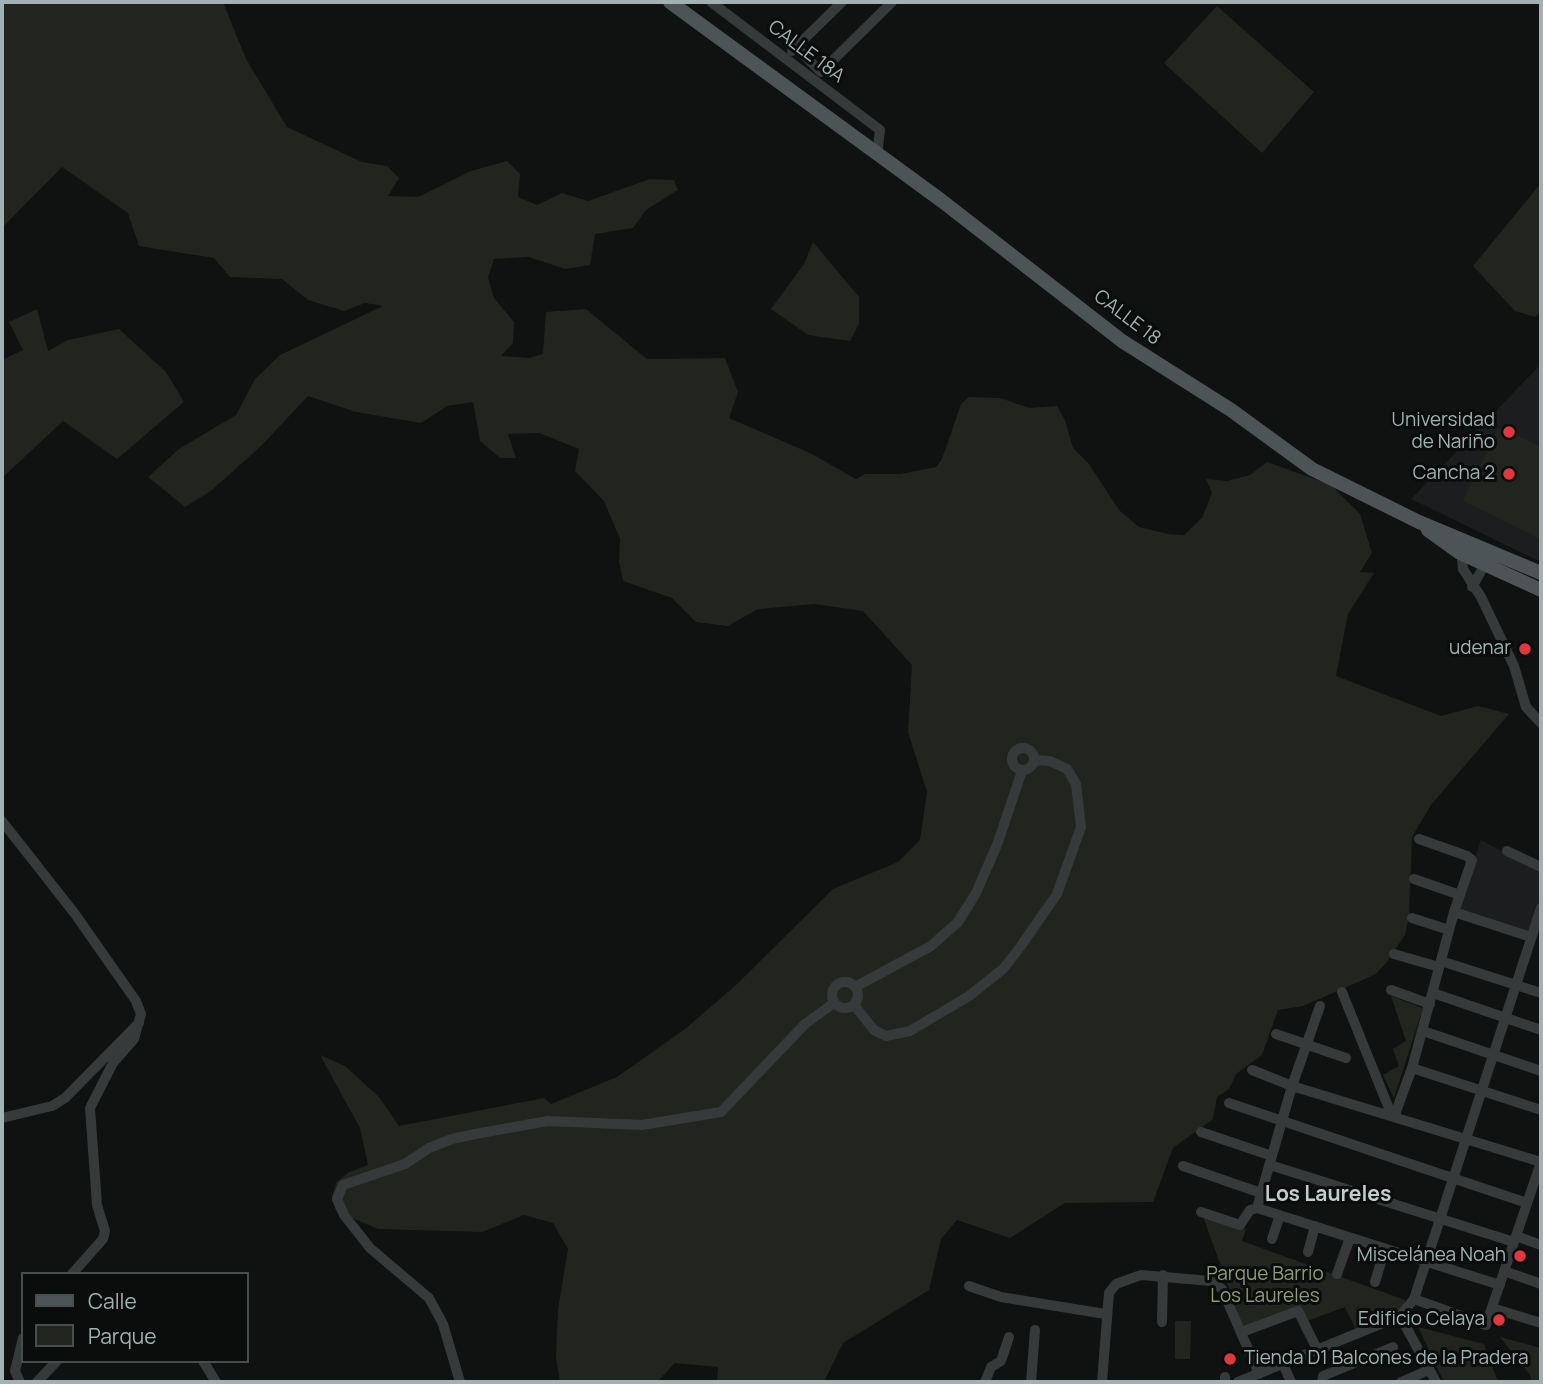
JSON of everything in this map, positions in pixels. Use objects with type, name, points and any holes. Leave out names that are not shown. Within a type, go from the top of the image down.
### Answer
[{"type":"main road","name":"CALLE 18","points":[[670,2],[1068,297],[1122,341],[1231,410],[1312,470],[1463,546],[1483,565],[1541,590]]},
{"type":"main road","name":"CALLE 18","points":[[1463,546],[1492,551],[1541,573]]},
{"type":"street","name":"CALLE 18A","points":[[711,2],[880,130],[877,155]]},
{"type":"street","points":[[785,58],[842,2]]},
{"type":"street","points":[[796,47],[821,72],[892,2]]},
{"type":"street","points":[[749,61],[762,42]]},
{"type":"street","points":[[852,138],[866,120]]},
{"type":"street","points":[[1463,546],[1463,569],[1472,587],[1481,597],[1514,666],[1526,707],[1541,723]]},
{"type":"street","points":[[1472,587],[1492,551]]},
{"type":"street","points":[[855,987],[931,946],[958,922],[976,893],[997,845],[1022,771],[1032,766],[1034,760],[1029,750],[1022,748],[1015,751],[1012,761],[1022,771]]},
{"type":"street","points":[[854,1005],[874,1030],[886,1036],[910,1031],[969,996],[1003,969],[1018,950],[1056,894],[1081,827],[1076,784],[1067,769],[1050,761],[1034,760]]},
{"type":"street","points":[[2,821],[23,845],[136,1001],[141,1021],[134,1039],[113,1063],[90,1108],[97,1205],[105,1231],[103,1239],[74,1272]]},
{"type":"street","points":[[1393,1117],[1412,1068],[1471,857],[1419,839]]},
{"type":"street","points":[[1507,851],[1541,867]]},
{"type":"street","points":[[1414,879],[1460,895]]},
{"type":"street","points":[[1238,1382],[1400,1316],[1414,1299],[1451,1178],[1541,909]]},
{"type":"street","points":[[1454,912],[1530,941],[1541,950]]},
{"type":"street","points":[[1412,918],[1449,930]]},
{"type":"street","points":[[1394,954],[1440,964],[1541,993]]},
{"type":"street","points":[[848,983],[855,987],[858,996],[854,1005],[842,1008],[834,1003],[832,992],[837,985],[848,983]]},
{"type":"street","points":[[1391,990],[1504,1017],[1541,1030]]},
{"type":"street","points":[[1342,992],[1393,1117]]},
{"type":"street","points":[[460,1382],[443,1324],[429,1298],[370,1248],[344,1215],[337,1199],[343,1185],[357,1178],[379,1174],[405,1164],[429,1148],[475,1134],[548,1121],[642,1125],[721,1112],[805,1024],[834,1003]]},
{"type":"street","points":[[1257,1208],[1292,1086],[1320,1006]]},
{"type":"street","points":[[2,1118],[52,1106],[65,1098],[141,1021]]},
{"type":"street","points":[[1423,1031],[1541,1071]]},
{"type":"street","points":[[1276,1034],[1346,1058]]},
{"type":"street","points":[[1412,1068],[1541,1110]]},
{"type":"street","points":[[1252,1070],[1292,1086],[1541,1162],[1486,1325],[1414,1299]]},
{"type":"street","points":[[1229,1103],[1451,1178],[1541,1203]]},
{"type":"street","points":[[1201,1132],[1271,1161],[1439,1218],[1541,1245]]},
{"type":"street","points":[[1183,1166],[1261,1193]]},
{"type":"street","points":[[1201,1212],[1240,1225],[1250,1210],[1257,1208],[1500,1286]]},
{"type":"street","points":[[1272,1239],[1280,1215]]},
{"type":"street","points":[[1308,1252],[1315,1226]]},
{"type":"street","points":[[1337,1274],[1350,1238]]},
{"type":"street","points":[[1375,1282],[1385,1249]]},
{"type":"street","points":[[1504,1271],[1541,1284]]},
{"type":"street","points":[[1102,1382],[1105,1314],[1109,1293],[1116,1284],[1141,1275],[1211,1280],[1222,1289],[1259,1374]]},
{"type":"street","points":[[1162,1322],[1163,1275]]},
{"type":"street","points":[[969,1286],[1001,1297],[1105,1314]]},
{"type":"street","points":[[1492,1308],[1541,1323]]},
{"type":"street","points":[[1247,1331],[1298,1311],[1317,1349]]},
{"type":"street","points":[[1400,1316],[1436,1382]]},
{"type":"street","points":[[1031,1382],[1035,1330]]},
{"type":"street","points":[[985,1382],[991,1367],[1001,1361],[1009,1337]]},
{"type":"street","points":[[20,1382],[15,1371],[21,1346]]},
{"type":"street","points":[[1322,1382],[1323,1376],[1393,1347]]},
{"type":"street","points":[[37,1382],[55,1363]]},
{"type":"street","points":[[204,1363],[216,1382]]},
{"type":"street","points":[[1283,1364],[1291,1382]]},
{"type":"street","points":[[1401,1382],[1429,1370]]},
{"type":"shaded area","name":"Universidad de Nariño","points":[[1541,364],[1541,562],[1411,499]]},
{"type":"shaded area","points":[[1481,840],[1541,872],[1541,908],[1531,939],[1456,915]]},
{"type":"green space","points":[[2,2],[223,2],[246,59],[287,127],[362,162],[387,166],[399,178],[388,196],[418,197],[471,171],[507,161],[520,174],[518,197],[537,205],[562,193],[588,201],[650,179],[674,180],[678,190],[646,210],[633,228],[595,234],[590,265],[565,269],[529,257],[494,259],[488,277],[494,298],[514,322],[513,343],[501,356],[529,358],[543,354],[546,312],[586,309],[647,359],[725,358],[738,392],[729,418],[810,453],[856,479],[865,474],[900,474],[936,467],[942,459],[961,404],[969,397],[1000,398],[1030,408],[1057,406],[1065,420],[1073,448],[1089,464],[1119,510],[1139,527],[1168,534],[1184,535],[1202,518],[1212,493],[1206,479],[1227,481],[1250,475],[1267,462],[1331,485],[1360,514],[1372,553],[1360,572],[1374,573],[1348,614],[1336,676],[1441,716],[1478,706],[1509,714],[1431,805],[1412,837],[1409,916],[1405,935],[1386,963],[1376,974],[1356,983],[1303,1006],[1278,1010],[1262,1055],[1236,1074],[1229,1089],[1217,1097],[1213,1119],[1173,1148],[1153,1202],[1065,1203],[1010,1238],[957,1220],[941,1239],[929,1290],[843,1343],[824,1382],[717,1382],[718,1367],[675,1363],[657,1382],[560,1382],[556,1357],[558,1310],[568,1249],[553,1223],[524,1215],[482,1232],[378,1229],[336,1211],[332,1197],[336,1183],[349,1172],[368,1165],[360,1128],[320,1055],[345,1066],[379,1097],[399,1126],[544,1098],[551,1104],[617,1077],[685,1029],[736,985],[833,889],[898,862],[920,840],[927,792],[908,732],[912,665],[863,611],[815,604],[758,609],[728,626],[696,622],[672,598],[623,581],[619,561],[620,539],[604,501],[575,471],[579,449],[539,433],[508,434],[516,458],[500,458],[480,441],[473,402],[447,406],[421,423],[356,412],[308,396],[262,445],[211,491],[185,507],[148,477],[179,449],[236,415],[255,379],[280,355],[383,306],[365,303],[344,311],[308,300],[282,279],[230,277],[214,258],[139,246],[128,213],[62,167],[2,228]]},
{"type":"green space","points":[[1217,6],[1314,92],[1262,153],[1164,63]]},
{"type":"green space","points":[[1541,183],[1541,311],[1535,317],[1515,311],[1473,266]]},
{"type":"green space","points":[[813,242],[859,297],[859,324],[850,341],[808,335],[771,309],[804,264]]},
{"type":"green space","points":[[37,309],[48,351],[68,340],[119,329],[166,372],[184,402],[117,459],[63,421],[2,478],[2,360],[23,350],[9,322]]},
{"type":"green space","name":"Cancha 2","points":[[1499,427],[1541,447],[1541,539],[1463,501]]},
{"type":"green space","points":[[1391,996],[1423,1008],[1394,1098],[1383,1075],[1399,1066],[1393,1049],[1406,1041]]},
{"type":"green space","name":"Parque Barrio Los Laureles","points":[[1202,1214],[1246,1229],[1242,1241],[1405,1300],[1404,1309],[1356,1330],[1345,1307],[1307,1321],[1301,1309],[1244,1330]]},
{"type":"green space","points":[[1175,1321],[1191,1321],[1190,1359],[1175,1359]]},
{"type":"green space","points":[[1418,1327],[1484,1344],[1498,1382],[1444,1382]]},
{"type":"green space","points":[[1500,1337],[1541,1348],[1541,1382],[1530,1382],[1531,1376]]},
{"type":"place","name":"Universidad de Nariño","points":[[1509,432]]},
{"type":"place","name":"Cancha 2","points":[[1509,474]]},
{"type":"place","name":"udenar","points":[[1525,649]]},
{"type":"place","name":"Miscelánea Noah","points":[[1520,1256]]},
{"type":"place","name":"Edificio Celaya","points":[[1499,1320]]},
{"type":"place","name":"Tienda D1 Balcones de la Pradera","points":[[1230,1359]]},
{"type":"district","name":"Los Laureles","points":[[1328,1195]]}]
